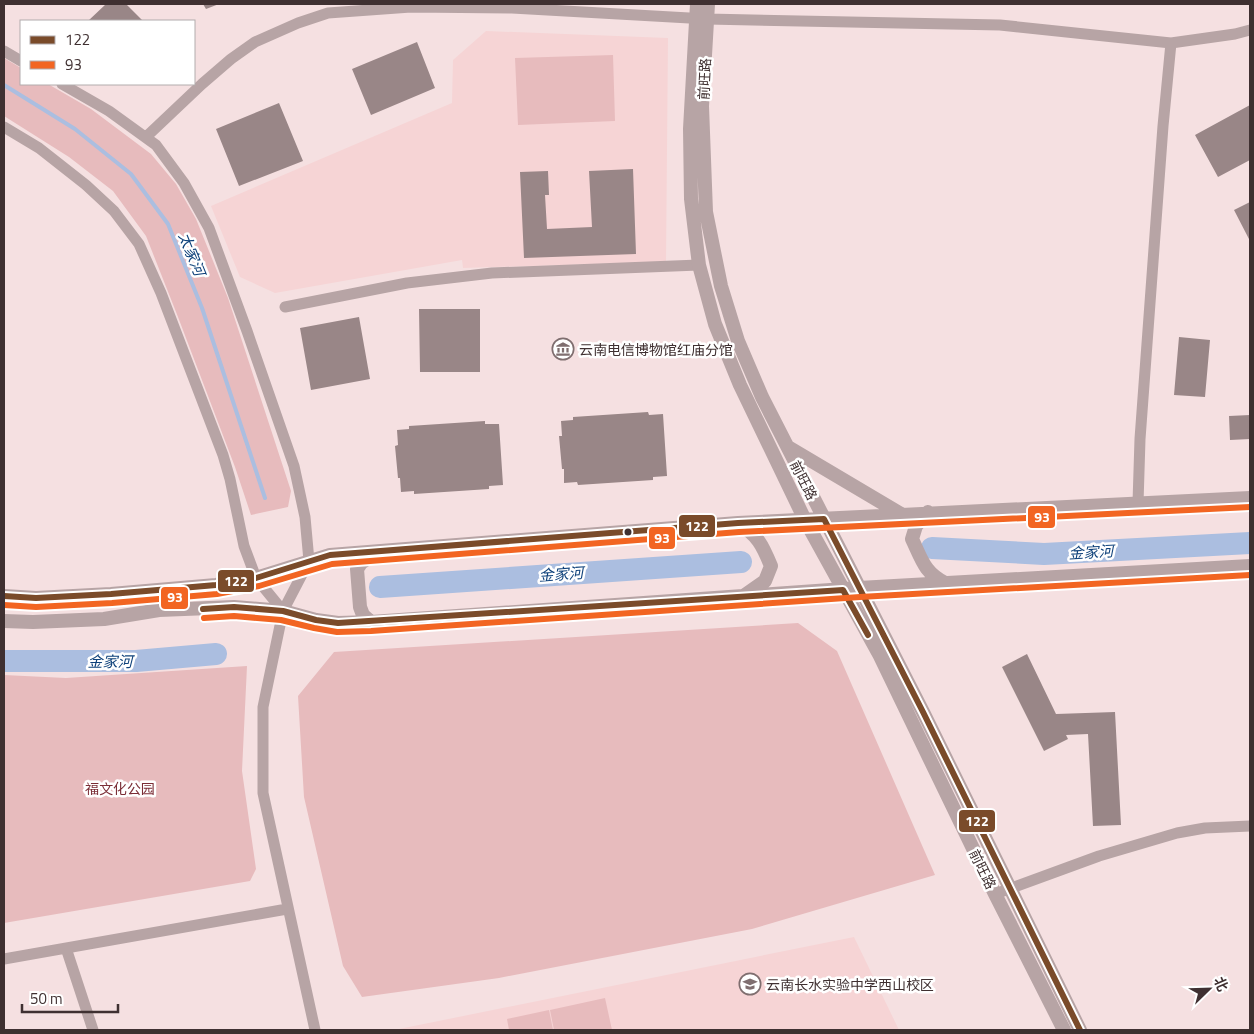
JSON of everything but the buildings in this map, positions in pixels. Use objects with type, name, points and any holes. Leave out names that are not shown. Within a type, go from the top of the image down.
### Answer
[{"type":"street","name":"前旺路","points":[[697,4],[702,19],[702,106],[706,212],[721,286],[738,341],[786,446],[923,712],[1080,1030]]},
{"type":"street","name":"前旺路","points":[[708,4],[702,19],[690,129],[691,200],[699,265],[715,324],[736,377],[805,520],[879,654],[995,894],[1064,1030]]},
{"type":"street","points":[[146,137],[202,84],[231,59],[255,42],[298,23],[328,13],[411,7],[512,8],[702,19],[1000,25],[1171,43],[1235,34],[1250,30]]},
{"type":"street","points":[[1138,503],[1140,438],[1171,43]]},
{"type":"street","points":[[4,51],[20,60]]},
{"type":"street","points":[[64,85],[109,111],[156,144],[184,183],[209,228],[294,466],[305,517],[309,561],[283,611],[262,707],[263,793],[315,1030]]},
{"type":"street","points":[[4,127],[39,148],[86,185],[114,211],[139,244],[161,293],[223,455],[230,478],[244,546],[256,578],[283,611]]},
{"type":"street","points":[[285,307],[407,284],[492,273],[699,265]]},
{"type":"street","points":[[786,446],[901,514]]},
{"type":"street","points":[[4,596],[36,598],[216,585],[256,578],[330,555],[738,523],[928,512],[1250,498]]},
{"type":"street","points":[[928,512],[916,526],[912,539],[923,563],[932,576],[945,583]]},
{"type":"street","points":[[738,523],[753,533],[763,546],[771,566],[765,581],[745,596]]},
{"type":"street","points":[[371,622],[362,615],[357,569],[361,563],[377,552]]},
{"type":"street","points":[[4,621],[33,622],[104,619],[159,610],[234,607],[283,611],[316,620],[338,623],[371,622],[859,588],[1250,566]]},
{"type":"street","points":[[995,894],[1099,856],[1177,833],[1205,828],[1250,826]]},
{"type":"street","points":[[4,959],[287,909]]},
{"type":"street","points":[[66,948],[93,1030]]},
{"type":"shaded area","points":[[486,31],[668,38],[666,262],[463,268],[462,260],[275,293],[240,277],[211,206],[452,103],[453,60]]},
{"type":"shaded area","name":"云南长水实验中学西山校区","points":[[854,937],[899,1030],[394,1030]]},
{"type":"green space","points":[[613,55],[615,121],[518,125],[515,58]]},
{"type":"green space","points":[[4,58],[20,67],[20,85],[50,85],[91,109],[151,154],[176,184],[196,219],[228,298],[291,491],[288,507],[251,515],[235,467],[146,236],[113,191],[69,157],[4,116]]},
{"type":"green space","points":[[798,623],[837,651],[935,875],[752,929],[499,978],[362,997],[343,966],[304,797],[298,696],[334,652]]},
{"type":"green space","name":"福文化公园","points":[[247,666],[242,771],[256,869],[250,881],[4,923],[4,675],[66,678]]},
{"type":"green space","points":[[605,998],[612,1030],[554,1030],[550,1010]]},
{"type":"green space","points":[[549,1010],[553,1030],[509,1030],[507,1019]]},
{"type":"waterway","name":"太家河","points":[[4,85],[75,129],[131,174],[168,224],[202,308],[265,498]]},
{"type":"waterway","name":"金家河","points":[[932,548],[1044,554],[1250,543]]},
{"type":"waterway","name":"金家河","points":[[380,587],[741,562]]},
{"type":"waterway","name":"金家河","points":[[4,661],[136,661],[216,654]]},
{"type":"transit line","name":"93","points":[[4,605],[36,607],[217,594],[259,586],[332,564],[739,532],[1250,507]]},
{"type":"transit line","name":"122","points":[[4,596],[36,598],[216,585],[256,578],[330,555],[738,523],[824,519],[923,712],[1080,1030]]},
{"type":"transit line","name":"93","points":[[204,618],[234,616],[281,620],[337,632],[371,631],[860,597],[1250,575]]},
{"type":"transit line","name":"122","points":[[203,609],[234,607],[283,611],[316,620],[338,623],[843,590],[868,635]]},
{"type":"place","name":"云南电信博物馆红庙分馆","points":[[563,349]]},
{"type":"place","name":"云南长水实验中学西山校区","points":[[750,984]]}]
